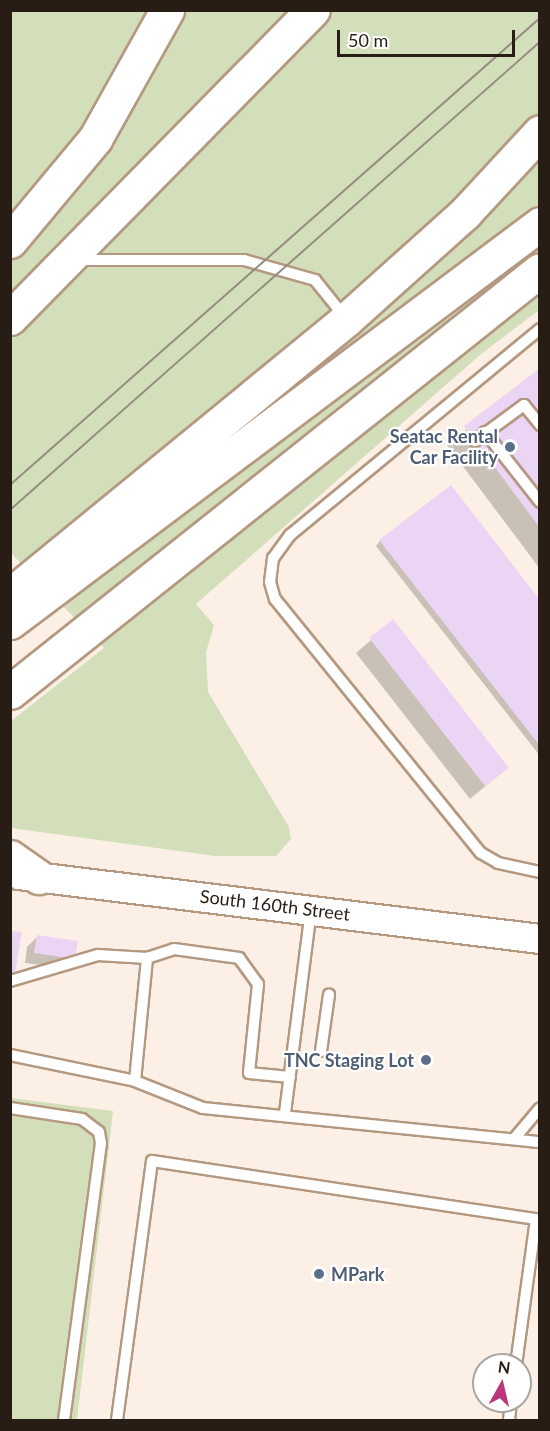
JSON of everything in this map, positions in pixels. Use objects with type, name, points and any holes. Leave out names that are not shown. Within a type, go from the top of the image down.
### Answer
[{"type":"highway","points":[[10,241],[95,139],[167,10]]},
{"type":"highway","points":[[10,318],[70,260],[313,10]]},
{"type":"highway","points":[[10,595],[347,319],[465,213],[540,132]]},
{"type":"highway","points":[[10,622],[540,224]]},
{"type":"highway","points":[[10,692],[540,270]]},
{"type":"highway","points":[[10,857],[25,875]]},
{"type":"main road","name":"South 160th Street","points":[[25,875],[540,939]]},
{"type":"lane","points":[[70,260],[244,260],[315,280],[347,319]]},
{"type":"lane","points":[[540,329],[290,535],[273,558],[270,582],[275,599],[481,854],[498,863],[540,872]]},
{"type":"lane","points":[[475,441],[524,405],[540,425]]},
{"type":"lane","points":[[485,432],[540,502]]},
{"type":"lane","points":[[285,1113],[311,910]]},
{"type":"lane","points":[[10,981],[98,955],[147,958],[174,949],[239,958],[258,984],[249,1072],[290,1077]]},
{"type":"lane","points":[[135,1080],[147,958]]},
{"type":"lane","points":[[321,1051],[329,995]]},
{"type":"lane","points":[[10,1055],[135,1080],[203,1108],[285,1113],[540,1142]]},
{"type":"lane","points":[[10,1108],[82,1119],[99,1132],[101,1143],[64,1420]]},
{"type":"lane","points":[[514,1138],[540,1108]]},
{"type":"lane","points":[[117,1420],[152,1161],[538,1220],[518,1353]]},
{"type":"green space","points":[[10,11],[539,11],[539,310],[480,355],[196,604],[214,625],[206,652],[208,692],[289,827],[291,839],[276,856],[215,856],[11,828],[11,721],[104,648],[11,553]]},
{"type":"green space","points":[[11,1098],[113,1111],[77,1420],[11,1420]]},
{"type":"building","name":"Seatac Rental Car Facility","points":[[540,368],[540,528],[464,426]]},
{"type":"building","points":[[451,485],[540,600],[540,746],[379,540]]},
{"type":"building","points":[[393,619],[509,768],[485,786],[369,638]]},
{"type":"building","points":[[10,931],[22,932],[15,974],[10,973]]},
{"type":"building","points":[[37,935],[78,941],[75,959],[34,953]]},
{"type":"tram line","points":[[10,485],[540,18]]},
{"type":"tram line","points":[[10,510],[540,42]]},
{"type":"place","name":"Seatac Rental Car Facility","points":[[510,447]]},
{"type":"place","name":"TNC Staging Lot","points":[[426,1060]]},
{"type":"place","name":"MPark","points":[[319,1274]]}]
